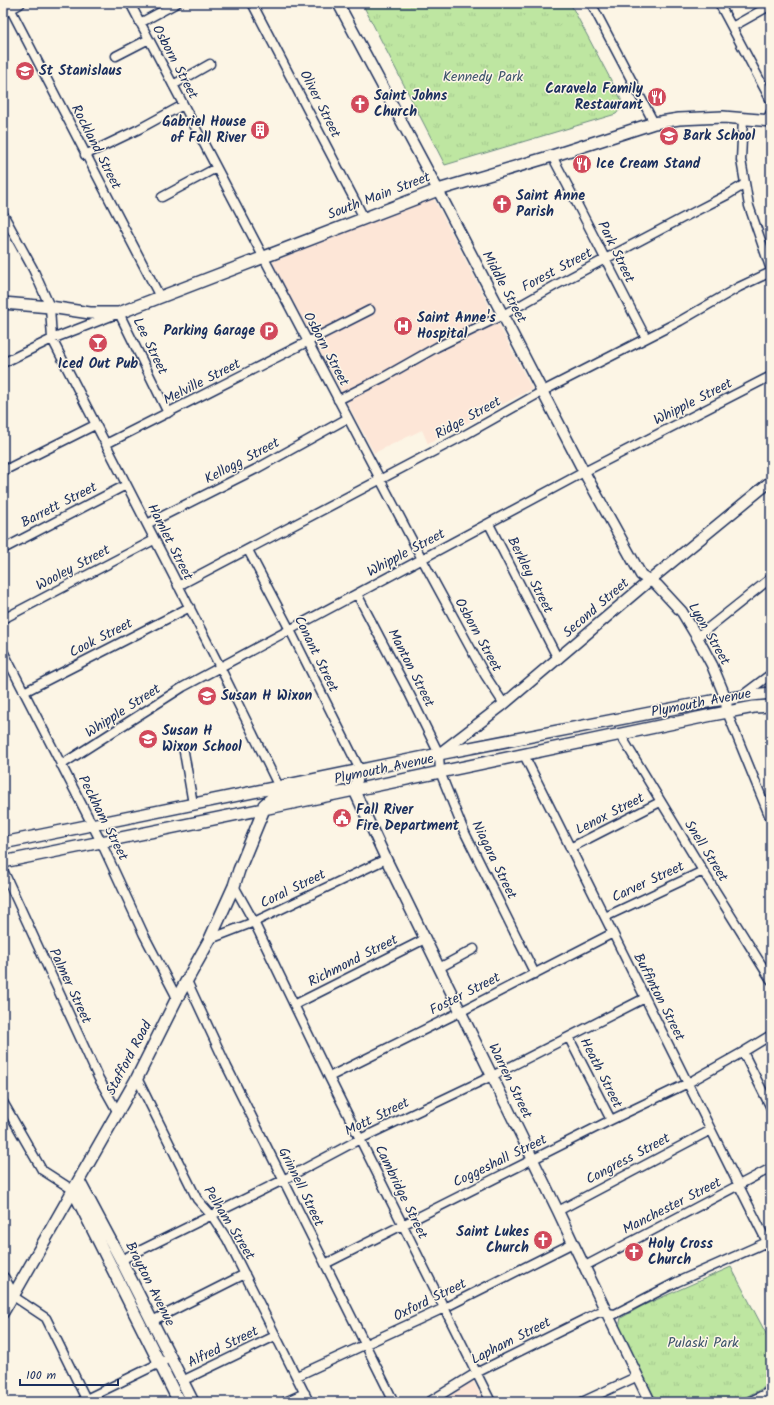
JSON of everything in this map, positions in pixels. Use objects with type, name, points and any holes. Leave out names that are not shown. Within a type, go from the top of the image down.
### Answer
[{"type":"main road","name":"South Main Street","points":[[3,303],[50,306],[90,313],[119,313],[438,190],[552,156],[654,123],[700,118],[770,118]]},
{"type":"main road","name":"Plymouth Avenue","points":[[3,843],[439,754],[742,696],[771,694]]},
{"type":"main road","name":"Plymouth Avenue","points":[[3,862],[727,712],[754,707],[771,706]]},
{"type":"main road","points":[[264,809],[264,805],[271,799],[321,789],[360,770]]},
{"type":"main road","name":"Stafford Road","points":[[13,1296],[137,1078],[177,998],[210,939],[234,886],[264,809]]},
{"type":"main road","name":"Brayton Avenue","points":[[76,1186],[121,1260],[192,1402]]},
{"type":"main road","name":"Brayton Avenue","points":[[76,1186],[179,1402]]},
{"type":"main road","points":[[3,1278],[13,1296]]},
{"type":"street","name":"Osborn Street","points":[[130,3],[262,257],[308,341],[422,559],[485,675],[504,704]]},
{"type":"street","points":[[140,23],[177,3]]},
{"type":"street","name":"Oliver Street","points":[[252,3],[364,218]]},
{"type":"street","name":"Middle Street","points":[[338,3],[438,190],[584,472],[641,575],[649,581]]},
{"type":"street","points":[[719,3],[771,101]]},
{"type":"street","points":[[594,4],[654,123]]},
{"type":"street","points":[[732,27],[771,5]]},
{"type":"street","name":"Rockland Street","points":[[11,8],[85,155],[160,297]]},
{"type":"street","points":[[116,56],[149,39]]},
{"type":"street","points":[[172,84],[210,64]]},
{"type":"street","points":[[85,155],[139,129],[183,105]]},
{"type":"street","points":[[743,118],[741,160],[749,206],[771,271]]},
{"type":"street","name":"Park Street","points":[[552,156],[646,338]]},
{"type":"street","points":[[162,197],[216,168]]},
{"type":"street","name":"Forest Street","points":[[338,400],[384,377],[437,347],[503,315],[745,184]]},
{"type":"street","points":[[3,214],[33,269],[50,306]]},
{"type":"street","name":"Ridge Street","points":[[178,586],[463,436],[543,391],[680,321],[739,287],[771,271]]},
{"type":"street","name":"Hamlet Street","points":[[50,306],[52,339],[154,540],[190,607],[279,787]]},
{"type":"street","name":"Melville Street","points":[[106,444],[255,370],[370,310]]},
{"type":"street","points":[[3,363],[52,339],[119,313]]},
{"type":"street","name":"Lee Street","points":[[119,313],[168,413]]},
{"type":"street","name":"Whipple Street","points":[[61,765],[184,687],[220,667],[584,472],[771,376]]},
{"type":"street","name":"Kellogg Street","points":[[147,524],[256,469],[348,418]]},
{"type":"street","points":[[3,471],[95,425]]},
{"type":"street","name":"Second Street","points":[[439,754],[504,704],[649,581],[771,481]]},
{"type":"street","name":"Barrett Street","points":[[3,548],[126,485]]},
{"type":"street","name":"Berkley Street","points":[[489,524],[558,659]]},
{"type":"street","name":"Wooley Street","points":[[3,619],[154,540]]},
{"type":"street","name":"Conant Street","points":[[248,550],[360,770]]},
{"type":"street","points":[[697,637],[771,578]]},
{"type":"street","name":"Lyon Street","points":[[649,581],[657,585],[682,612],[697,637],[712,665],[726,699],[727,712]]},
{"type":"street","name":"Manton Street","points":[[357,594],[439,754]]},
{"type":"street","name":"Cook Street","points":[[24,692],[190,607]]},
{"type":"street","name":"Peckham Street","points":[[3,651],[101,842],[144,935],[177,998]]},
{"type":"street","points":[[742,696],[771,674]]},
{"type":"street","points":[[727,712],[771,820]]},
{"type":"street","name":"Snell Street","points":[[620,734],[660,802],[771,980]]},
{"type":"street","points":[[184,752],[193,804]]},
{"type":"street","name":"Niagara Street","points":[[439,754],[440,772],[464,829],[535,974]]},
{"type":"street","name":"Buffinton Street","points":[[524,755],[771,1250]]},
{"type":"street","points":[[354,790],[360,770]]},
{"type":"street","name":"Warren Street","points":[[354,790],[438,968],[585,1266],[650,1402]]},
{"type":"street","name":"Lenox Street","points":[[570,848],[660,802]]},
{"type":"street","name":"Coral Street","points":[[210,939],[254,922],[386,859]]},
{"type":"street","name":"Palmer Street","points":[[3,870],[98,1077],[117,1111]]},
{"type":"street","name":"Carver Street","points":[[605,917],[703,871]]},
{"type":"street","name":"Cambridge Street","points":[[234,886],[254,922],[402,1225],[491,1402]]},
{"type":"street","name":"Foster Street","points":[[329,1077],[535,974],[613,933]]},
{"type":"street","name":"Richmond Street","points":[[294,1005],[425,939]]},
{"type":"street","points":[[438,968],[474,949]]},
{"type":"street","name":"Grinnell Street","points":[[187,982],[227,1067],[394,1402]]},
{"type":"street","name":"Mott Street","points":[[121,1260],[212,1216],[360,1139],[569,1038],[645,998]]},
{"type":"street","name":"Coggeshall Street","points":[[325,1264],[610,1120],[688,1083],[771,1035]]},
{"type":"street","name":"Heath Street","points":[[569,1038],[610,1120]]},
{"type":"street","points":[[743,1052],[771,1108]]},
{"type":"street","name":"Pelham Street","points":[[137,1078],[198,1199],[212,1216],[227,1239],[309,1402]]},
{"type":"street","points":[[3,1102],[42,1170],[76,1186]]},
{"type":"street","name":"Congress Street","points":[[558,1211],[711,1130]]},
{"type":"street","name":"Manchester Street","points":[[585,1266],[771,1168]]},
{"type":"street","name":"Lapham Street","points":[[429,1402],[476,1373],[599,1312],[615,1314],[677,1282],[767,1242]]},
{"type":"street","name":"Oxford Street","points":[[297,1376],[444,1308],[573,1244]]},
{"type":"street","points":[[152,1321],[245,1274]]},
{"type":"street","points":[[13,1296],[46,1318],[83,1400],[170,1358]]},
{"type":"street","name":"Stafford Road","points":[[3,1313],[13,1296]]},
{"type":"street","name":"Alfred Street","points":[[182,1381],[275,1336]]},
{"type":"street","points":[[582,1402],[638,1376]]},
{"type":"street","points":[[749,1402],[771,1391]]},
{"type":"street","points":[[285,1402],[305,1393]]},
{"type":"shaded area","name":"Saint Anne's Hospital","points":[[433,197],[532,389],[428,444],[422,430],[374,453],[272,262]]},
{"type":"shaded area","points":[[473,1381],[484,1402],[439,1402]]},
{"type":"green space","name":"Kennedy Park","points":[[362,3],[570,3],[621,99],[621,108],[616,114],[445,165]]},
{"type":"green space","name":"Pulaski Park","points":[[731,1267],[771,1343],[771,1384],[736,1402],[657,1402],[619,1327],[621,1318],[642,1306]]},
{"type":"place","name":"St Stanislaus","points":[[25,71]]},
{"type":"place","name":"Caravela Family Restaurant","points":[[657,97]]},
{"type":"place","name":"Saint Johns Church","points":[[360,104]]},
{"type":"place","name":"Gabriel House of Fall River","points":[[260,130]]},
{"type":"place","name":"Bark School","points":[[669,136]]},
{"type":"place","name":"Ice Cream Stand","points":[[582,164]]},
{"type":"place","name":"Saint Anne Parish","points":[[502,204]]},
{"type":"place","name":"Saint Anne's Hospital","points":[[403,326]]},
{"type":"place","name":"Parking Garage","points":[[269,331]]},
{"type":"place","name":"Iced Out Pub","points":[[98,343]]},
{"type":"place","name":"Susan H Wixon","points":[[207,696]]},
{"type":"place","name":"Susan H Wixon School","points":[[148,739]]},
{"type":"place","name":"Fall River Fire Department","points":[[342,818]]},
{"type":"place","name":"Saint Lukes Church","points":[[543,1240]]},
{"type":"place","name":"Holy Cross Church","points":[[634,1252]]}]
